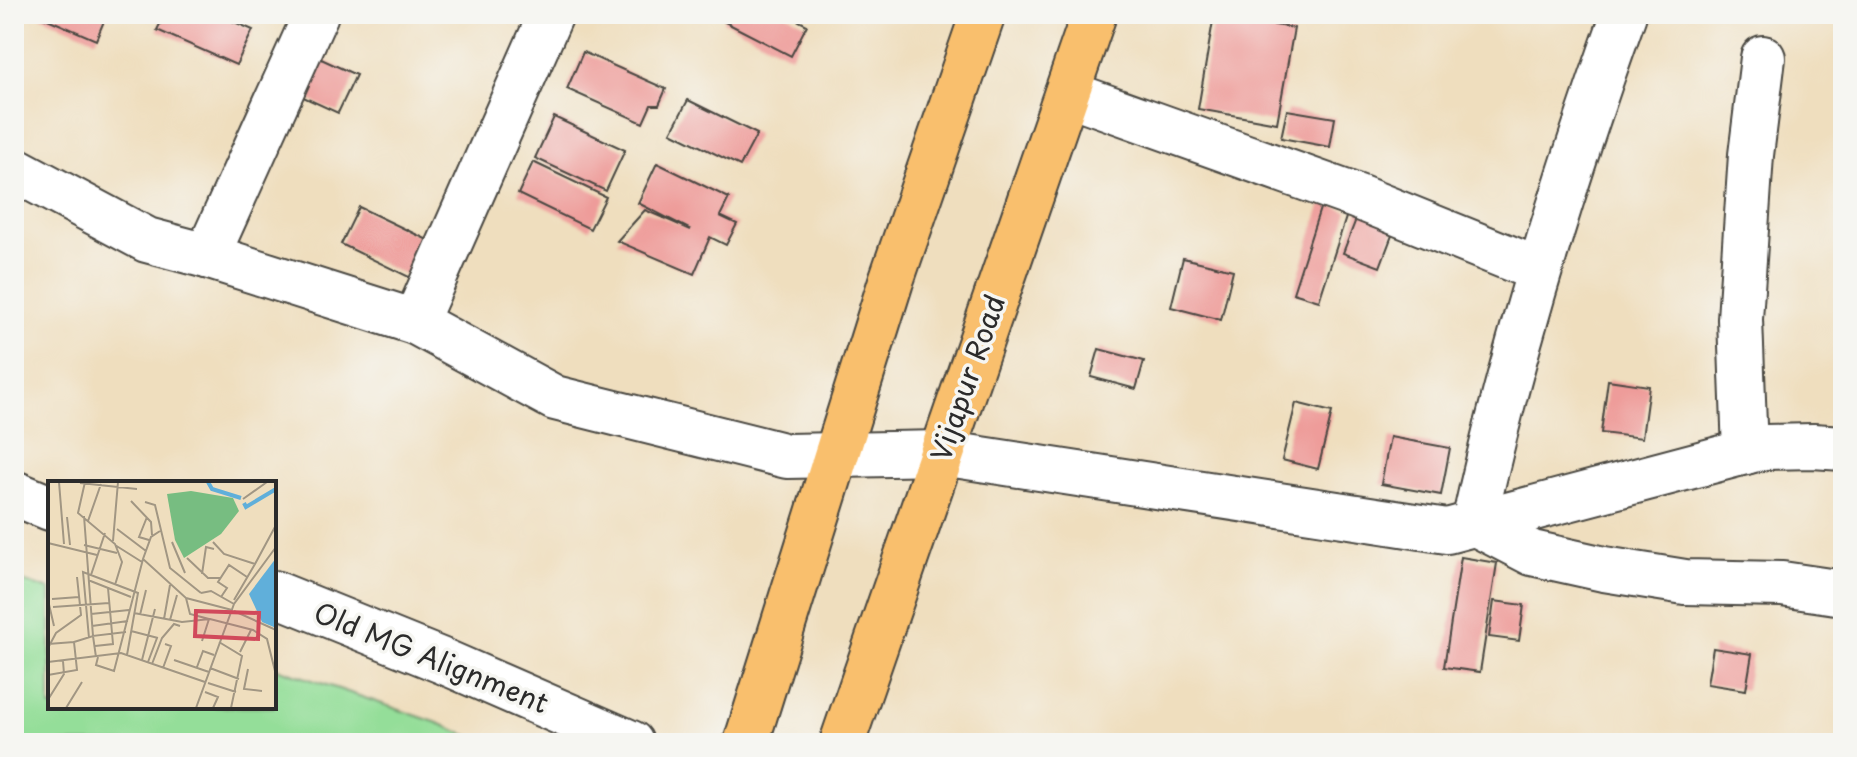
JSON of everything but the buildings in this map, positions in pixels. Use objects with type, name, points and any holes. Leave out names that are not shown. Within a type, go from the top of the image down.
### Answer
[{"type":"main road","points":[[746,743],[891,281],[983,14]]},
{"type":"main road","name":"Vijapur Road","points":[[842,743],[1094,14]]},
{"type":"street","points":[[207,256],[316,14]]},
{"type":"street","points":[[415,322],[551,14]]},
{"type":"street","points":[[1474,523],[1499,411],[1539,270],[1624,14]]},
{"type":"street","points":[[1745,452],[1740,319],[1751,155],[1763,58]]},
{"type":"street","points":[[1067,93],[1358,197],[1539,270]]},
{"type":"street","points":[[14,169],[147,240],[415,322],[555,398],[787,456],[942,453],[1447,531],[1764,447],[1843,448]]},
{"type":"street","points":[[14,493],[48,507]]},
{"type":"street","points":[[1474,523],[1532,553],[1604,569],[1685,582],[1782,584],[1843,593]]},
{"type":"street","name":"Old MG Alignment","points":[[276,594],[500,685],[631,743]]},
{"type":"green space","points":[[19,580],[48,589],[48,709],[276,709],[276,668],[438,723],[485,743],[14,743],[14,631]]}]
